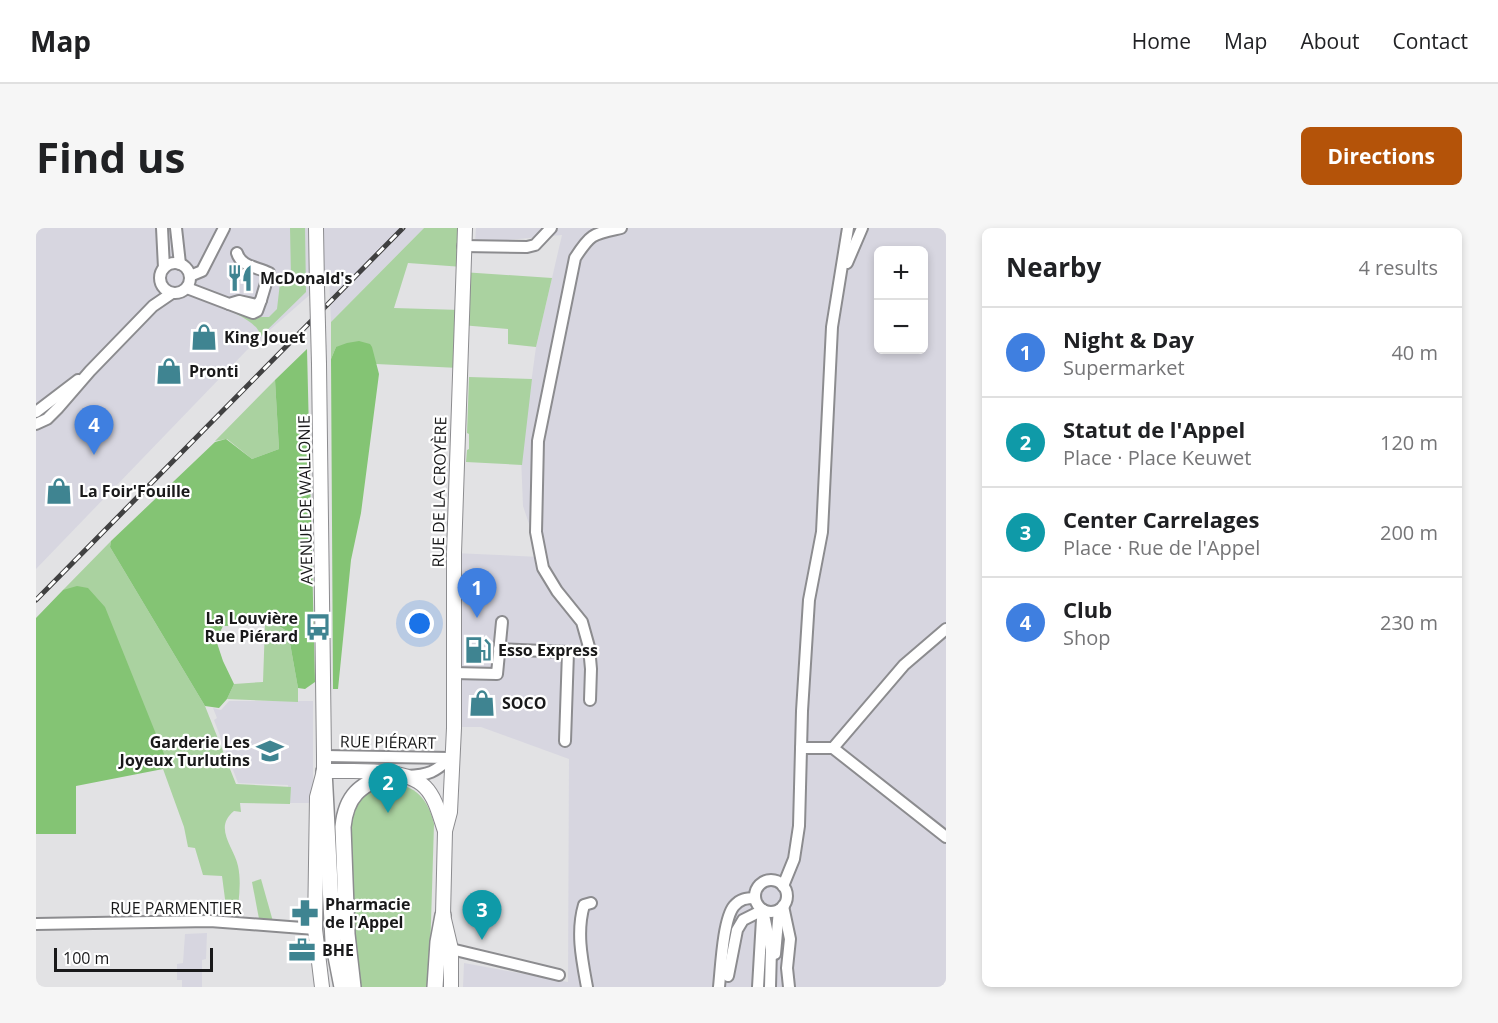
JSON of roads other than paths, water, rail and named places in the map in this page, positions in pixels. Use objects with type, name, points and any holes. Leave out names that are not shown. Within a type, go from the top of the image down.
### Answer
[{"type":"highway","points":[[324,763],[333,941],[342,987]]},
{"type":"highway","points":[[353,987],[347,934],[343,827],[345,811],[350,800],[363,786],[388,773]]},
{"type":"highway","points":[[435,987],[438,942],[443,915]]},
{"type":"main road","name":"AVENUE DE WALLONIE","points":[[316,228],[324,763],[317,797],[315,929],[322,987]]},
{"type":"main road","name":"RUE DE LA CROYÈRE","points":[[445,831],[450,813],[454,728],[454,553],[465,228]]},
{"type":"main road","points":[[324,763],[407,776],[430,794],[445,831],[443,915],[451,949],[451,987]]},
{"type":"street","points":[[162,228],[164,268],[160,278],[161,283],[172,293],[179,293],[187,288],[190,276],[187,268],[180,264],[169,264],[164,268]]},
{"type":"street","points":[[176,228],[180,264]]},
{"type":"street","points":[[190,276],[202,271],[225,228]]},
{"type":"street","points":[[464,246],[527,247],[535,245],[551,228]]},
{"type":"street","points":[[590,700],[589,647],[582,622],[557,591],[543,568],[536,532],[538,441],[575,258],[586,240],[594,234],[621,228]]},
{"type":"street","points":[[783,886],[795,859],[799,826],[809,600],[822,532],[832,327],[849,228]]},
{"type":"street","points":[[840,280],[862,228]]},
{"type":"street","points":[[187,288],[229,304],[239,301],[257,305],[261,300],[269,273],[243,263],[238,259],[237,254]]},
{"type":"street","points":[[153,306],[161,283]]},
{"type":"street","points":[[36,424],[47,419],[71,396],[90,371],[153,306],[172,293]]},
{"type":"street","points":[[36,412],[90,371]]},
{"type":"street","points":[[47,419],[52,400]]},
{"type":"street","points":[[454,673],[497,674],[502,622]]},
{"type":"street","points":[[832,748],[904,665],[946,629]]},
{"type":"street","points":[[499,649],[568,652],[565,741]]},
{"type":"street","points":[[801,748],[832,748],[946,837]]},
{"type":"street","points":[[407,776],[426,776],[451,758]]},
{"type":"street","name":"RUE PIÉRART","points":[[324,763],[451,758]]},
{"type":"street","points":[[775,987],[775,948],[781,908],[787,896],[783,886],[774,881],[764,882],[757,888],[756,903],[763,910],[768,912],[781,908]]},
{"type":"street","points":[[719,987],[728,916],[734,905],[745,898],[755,898]]},
{"type":"street","points":[[587,987],[581,954],[580,919],[584,905],[591,903]]},
{"type":"street","points":[[781,908],[790,939],[787,968],[789,987]]},
{"type":"street","points":[[726,987],[737,930],[743,920],[763,910]]},
{"type":"street","points":[[758,987],[763,910]]},
{"type":"street","points":[[763,910],[771,949],[770,987]]},
{"type":"street","name":"RUE PARMENTIER","points":[[36,924],[204,921],[315,929]]},
{"type":"street","points":[[451,949],[559,975]]},
{"type":"railway","points":[[36,600],[403,228]]},
{"type":"place","name":"McDonald's","points":[[240,278]]},
{"type":"place","name":"King Jouet","points":[[204,337]]},
{"type":"place","name":"Pronti","points":[[169,371]]},
{"type":"place","name":"Club","points":[[94,455]]},
{"type":"place","name":"La Foir'Fouille","points":[[59,491]]},
{"type":"place","name":"Night & Day","points":[[477,618]]},
{"type":"place","name":"La Louvière Rue Piérard","points":[[318,627]]},
{"type":"place","name":"Esso Express","points":[[478,650]]},
{"type":"place","name":"SOCO","points":[[482,703]]},
{"type":"place","name":"Garderie Les Joyeux Turlutins","points":[[270,751]]},
{"type":"place","name":"Statut de l'Appel","points":[[388,813]]},
{"type":"place","name":"Pharmacie de l'Appel","points":[[305,913]]},
{"type":"place","name":"Center Carrelages","points":[[482,940]]},
{"type":"place","name":"BHE","points":[[302,950]]}]
